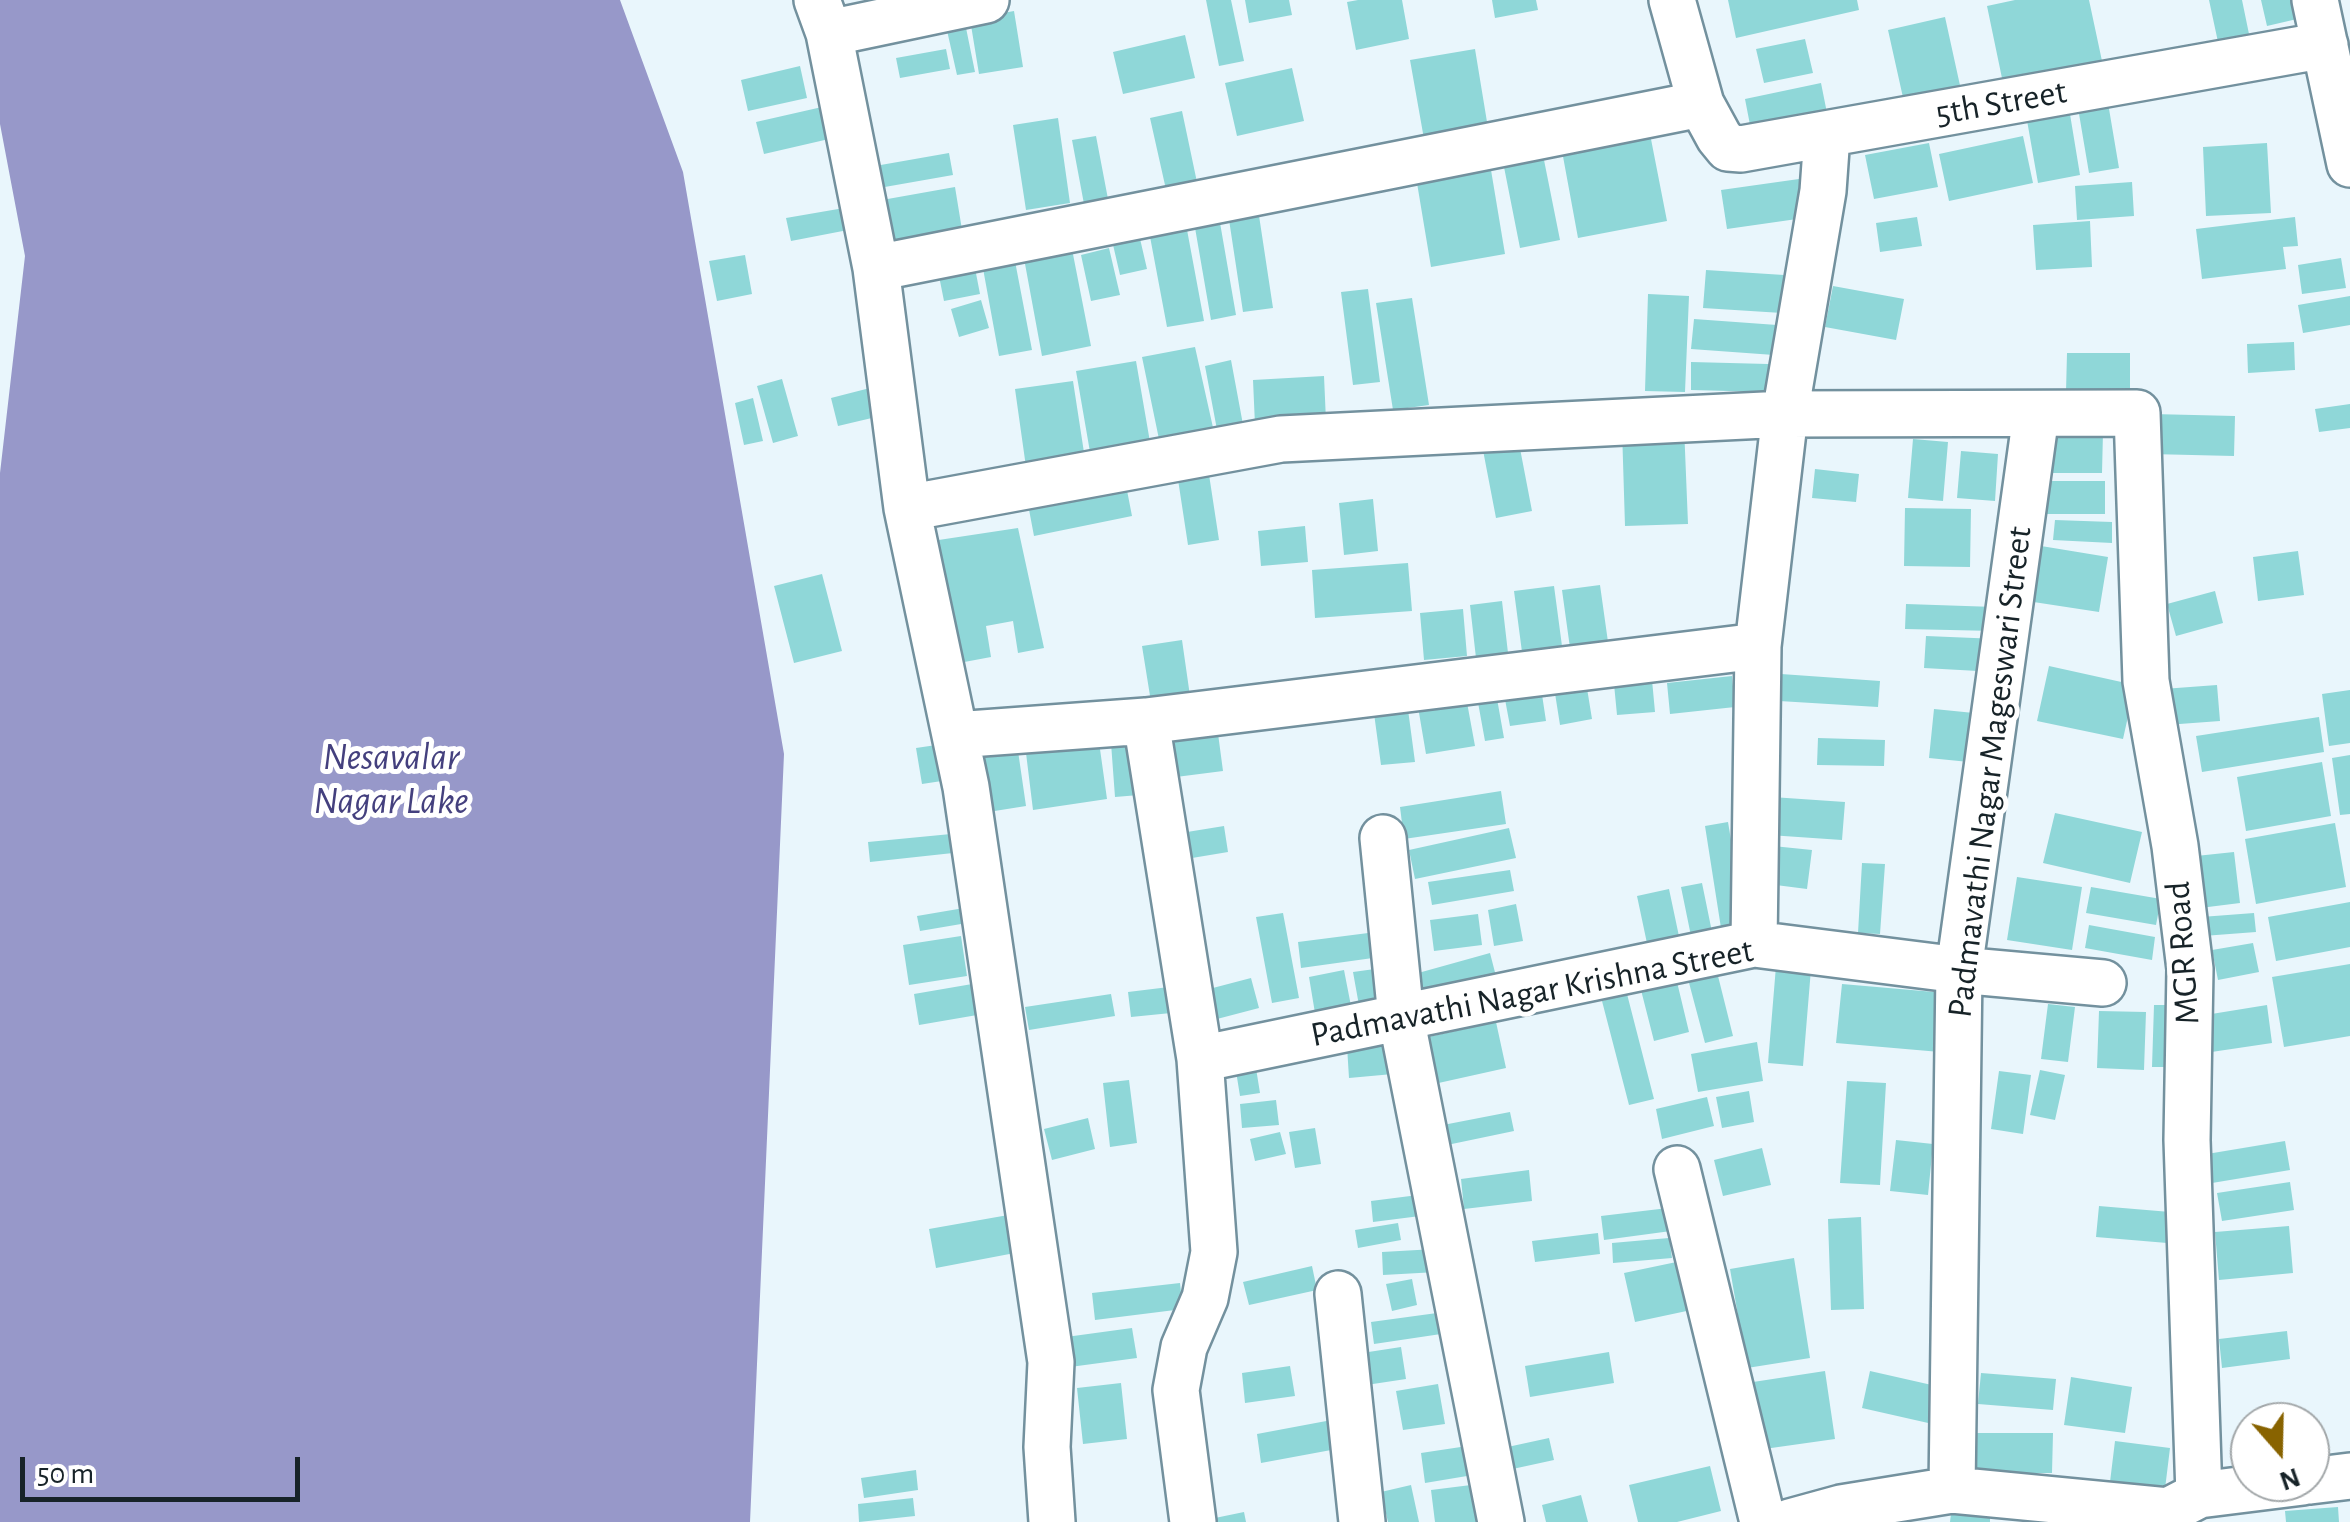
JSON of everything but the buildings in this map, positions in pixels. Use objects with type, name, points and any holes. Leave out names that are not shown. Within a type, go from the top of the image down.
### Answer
[{"type":"street","points":[[986,0],[823,16],[876,268],[907,508],[966,788],[1050,1362],[1048,1447],[1052,1522]]},
{"type":"street","points":[[876,268],[1701,104],[1672,0]]},
{"type":"street","points":[[2315,0],[2350,164]]},
{"type":"street","name":"5th Street","points":[[1701,104],[1728,148],[1741,150],[2324,45]]},
{"type":"street","points":[[1754,944],[1758,646],[1785,414],[1823,192],[1827,135]]},
{"type":"street","name":"MGR Road","points":[[2036,414],[2137,413],[2146,681],[2175,846],[2190,969],[2178,1509]]},
{"type":"street","points":[[907,508],[1281,439],[1785,414],[2036,414]]},
{"type":"street","name":"Padmavathi Nagar Mageswari Street","points":[[1952,1490],[1959,970],[2036,414]]},
{"type":"street","points":[[955,735],[1146,721],[1758,646]]},
{"type":"street","points":[[1146,721],[1200,1059],[1214,1252],[1205,1298],[1184,1347],[1176,1390],[1193,1522]]},
{"type":"street","points":[[1383,838],[1401,1016],[1501,1522]]},
{"type":"street","name":"Padmavathi Nagar Krishna Street","points":[[1200,1059],[1754,944],[1959,970],[2103,983]]},
{"type":"street","points":[[1678,1169],[1763,1522]]},
{"type":"street","points":[[1338,1294],[1362,1522]]},
{"type":"street","points":[[1790,1522],[1841,1508],[1952,1490],[2178,1509],[2230,1498]]},
{"type":"water","name":"Nesavalar Nagar Lake","points":[[0,0],[620,0],[683,172],[784,754],[750,1522],[0,1522],[0,473],[25,256],[0,124]]}]
